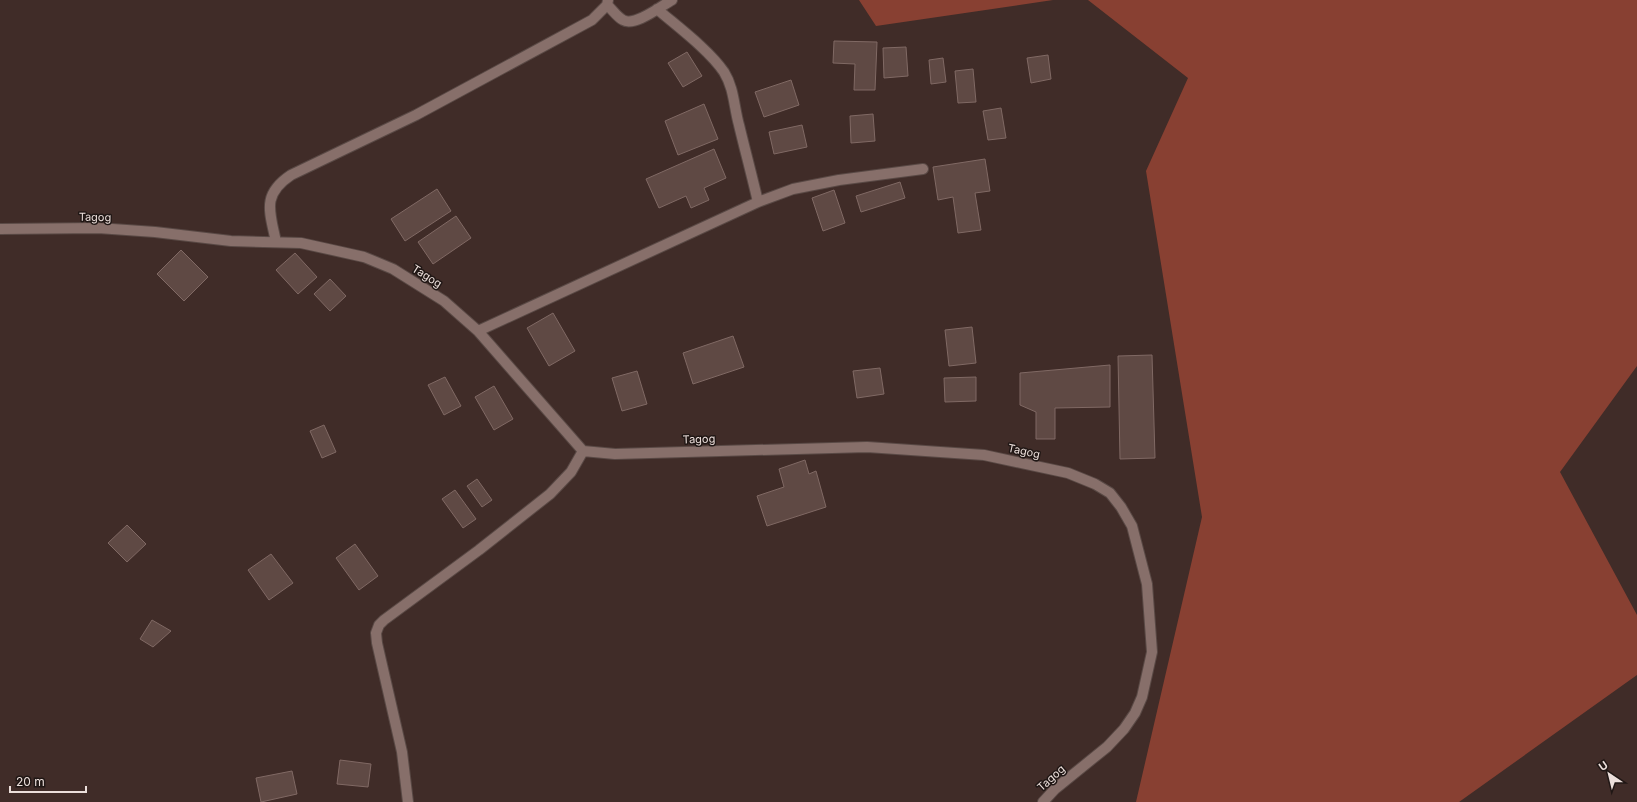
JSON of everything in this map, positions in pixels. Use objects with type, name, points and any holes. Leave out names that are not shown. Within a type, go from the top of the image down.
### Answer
[{"type":"street","points":[[276,242],[269,210],[273,191],[279,183],[291,175],[416,115],[586,23],[599,15],[607,2],[623,20],[630,22],[637,21],[672,0]]},
{"type":"street","points":[[658,9],[705,51],[726,76],[734,98],[738,122],[758,202]]},
{"type":"street","points":[[478,331],[758,202],[793,189],[838,180],[923,169]]},
{"type":"street","name":"Tagog","points":[[0,229],[98,228],[155,232],[231,241],[301,243],[364,257],[393,269],[444,301],[478,331],[583,450],[615,454],[867,446],[984,455],[1068,473],[1095,484],[1110,493],[1121,507],[1132,526],[1147,584],[1152,652],[1142,697],[1135,713],[1124,729],[1107,747],[1055,789],[1043,802]]},
{"type":"street","points":[[408,802],[402,752],[377,643],[376,633],[379,625],[394,612],[479,550],[550,494],[571,472],[583,450]]},
{"type":"shaded area","points":[[859,0],[1053,0],[876,26]]},
{"type":"shaded area","points":[[1088,0],[1637,0],[1637,366],[1560,472],[1637,615],[1637,675],[1459,802],[1136,802],[1202,517],[1146,171],[1188,78]]},
{"type":"building","points":[[834,41],[877,42],[875,90],[854,90],[855,64],[833,63]]},
{"type":"building","points":[[906,47],[908,76],[884,78],[883,48]]},
{"type":"building","points":[[687,52],[702,76],[683,87],[668,63]]},
{"type":"building","points":[[1048,55],[1051,79],[1031,83],[1027,58]]},
{"type":"building","points":[[943,58],[946,82],[931,84],[929,60]]},
{"type":"building","points":[[973,69],[976,102],[958,103],[955,71]]},
{"type":"building","points":[[791,80],[799,105],[764,117],[755,92]]},
{"type":"building","points":[[704,104],[718,139],[678,155],[665,121]]},
{"type":"building","points":[[1001,108],[1006,138],[988,140],[983,111]]},
{"type":"building","points":[[873,114],[875,141],[851,143],[850,116]]},
{"type":"building","points":[[802,125],[807,147],[774,154],[769,132]]},
{"type":"building","points":[[714,149],[726,178],[704,188],[709,200],[691,208],[686,196],[659,208],[646,179]]},
{"type":"building","points":[[985,159],[990,191],[975,193],[981,230],[958,233],[953,197],[938,200],[933,167]]},
{"type":"building","points":[[900,182],[905,198],[861,212],[856,196]]},
{"type":"building","points":[[437,189],[451,211],[405,241],[391,219]]},
{"type":"building","points":[[834,190],[845,223],[823,231],[812,198]]},
{"type":"building","points":[[456,216],[471,238],[433,264],[418,242]]},
{"type":"building","points":[[181,250],[208,277],[184,301],[157,274]]},
{"type":"building","points":[[295,253],[317,277],[298,294],[276,270]]},
{"type":"building","points":[[330,279],[346,296],[330,311],[314,294]]},
{"type":"building","points":[[553,313],[575,351],[549,366],[527,328]]},
{"type":"building","points":[[972,327],[976,363],[949,366],[945,330]]},
{"type":"building","points":[[733,336],[744,367],[693,384],[683,353]]},
{"type":"building","points":[[1152,355],[1155,458],[1120,459],[1118,356]]},
{"type":"building","points":[[1110,365],[1110,407],[1055,408],[1055,439],[1036,439],[1036,412],[1020,405],[1020,373]]},
{"type":"building","points":[[880,368],[884,394],[857,398],[853,371]]},
{"type":"building","points":[[637,371],[647,404],[622,411],[612,378]]},
{"type":"building","points":[[445,377],[461,406],[444,415],[428,385]]},
{"type":"building","points":[[976,377],[976,401],[945,402],[944,378]]},
{"type":"building","points":[[494,386],[513,419],[494,430],[475,397]]},
{"type":"building","points":[[324,425],[336,452],[322,458],[310,431]]},
{"type":"building","points":[[805,460],[809,474],[816,471],[826,507],[767,526],[757,496],[784,487],[779,469]]},
{"type":"building","points":[[477,479],[492,500],[482,507],[467,486]]},
{"type":"building","points":[[455,490],[476,519],[463,528],[442,499]]},
{"type":"building","points":[[127,525],[146,544],[127,562],[108,543]]},
{"type":"building","points":[[355,544],[378,576],[359,590],[336,558]]},
{"type":"building","points":[[271,554],[293,583],[269,600],[248,570]]},
{"type":"building","points":[[152,620],[171,631],[153,647],[140,639]]},
{"type":"building","points":[[340,760],[371,764],[368,787],[337,784]]},
{"type":"building","points":[[292,771],[297,794],[261,802],[256,778]]}]
